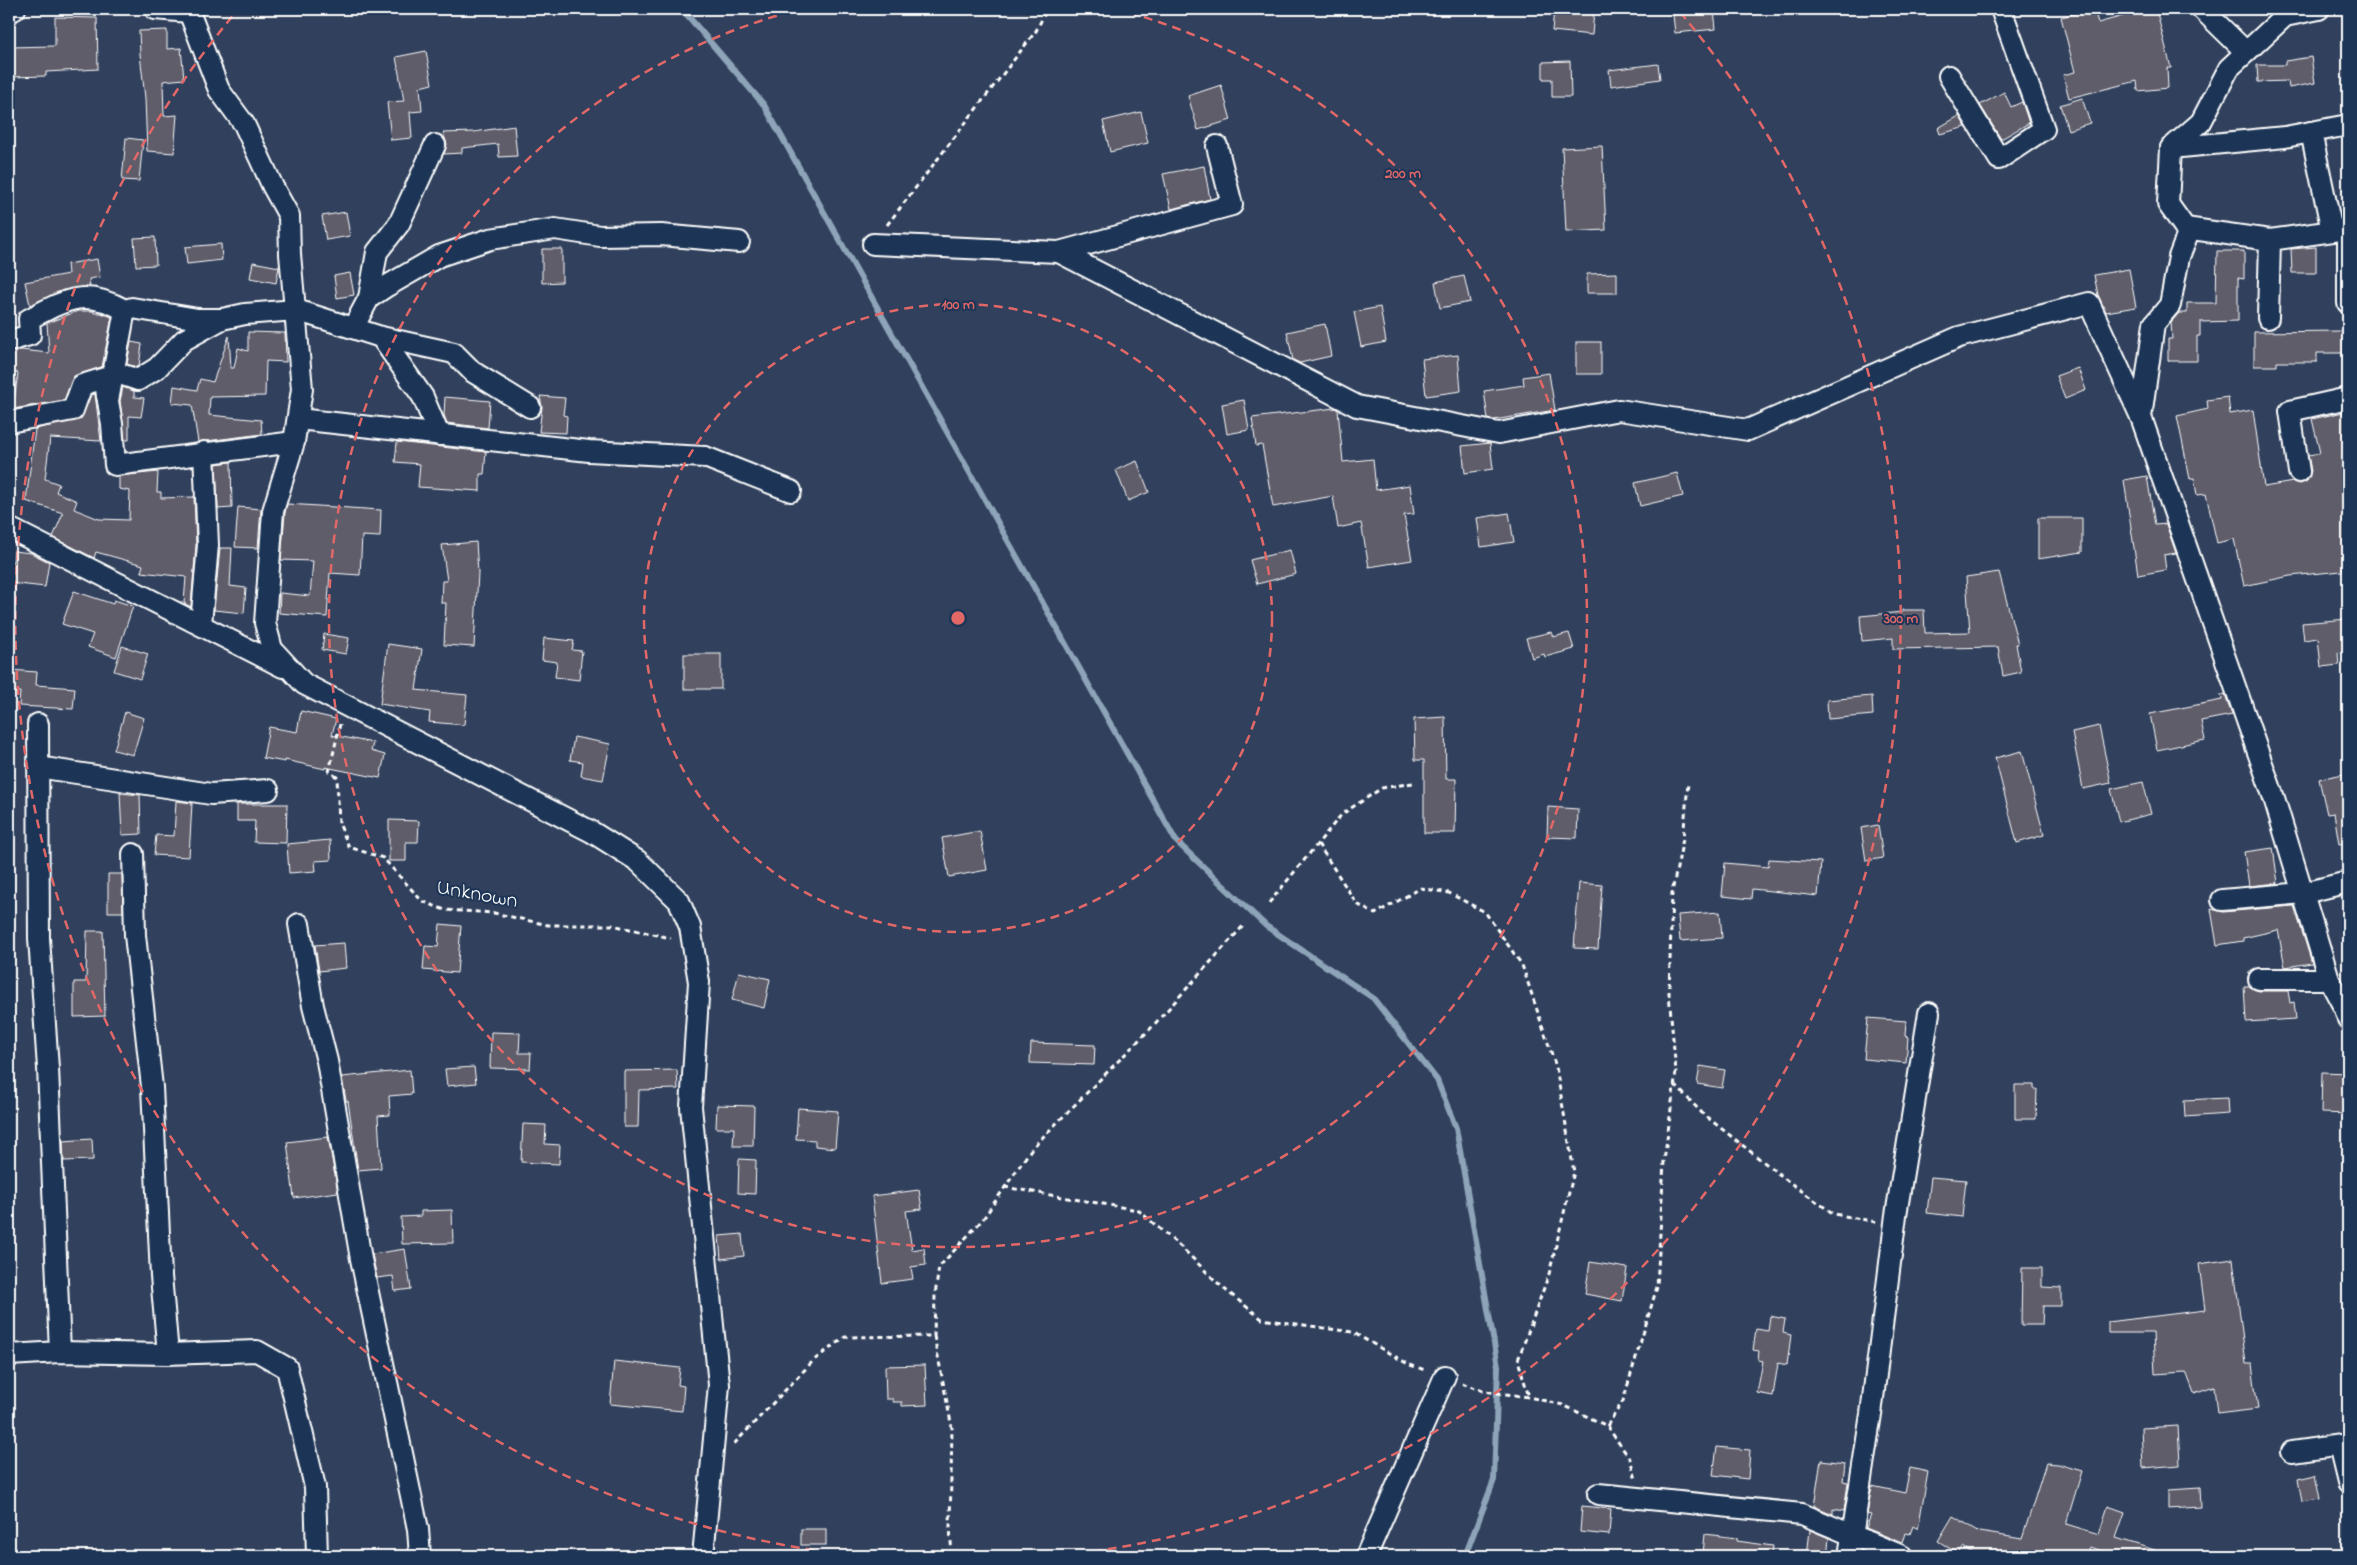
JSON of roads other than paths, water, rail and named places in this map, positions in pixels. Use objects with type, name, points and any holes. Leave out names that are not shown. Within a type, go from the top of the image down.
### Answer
[{"type":"street","points":[[155,9],[188,10],[219,90],[244,124],[273,187],[289,216],[290,254],[302,389],[294,442],[273,511],[265,623],[272,649],[289,670],[304,684],[592,832],[638,861],[679,901],[690,926],[699,982],[691,1107],[719,1385],[703,1556]]},
{"type":"street","points":[[1949,76],[1999,159],[2044,129],[2001,9]]},
{"type":"street","points":[[2202,9],[2246,52]]},
{"type":"street","points":[[2141,417],[2154,324],[2170,305],[2180,257],[2187,236],[2185,228],[2168,204],[2171,148],[2201,122],[2228,68],[2285,16],[2319,9]]},
{"type":"street","points":[[2171,148],[2311,132],[2348,125]]},
{"type":"street","points":[[2311,132],[2342,230],[2348,303]]},
{"type":"street","points":[[353,328],[370,298],[377,252],[399,224],[435,145]]},
{"type":"street","points":[[872,244],[1059,252],[1232,205],[1216,146]]},
{"type":"street","points":[[2185,228],[2270,240],[2342,230]]},
{"type":"street","points":[[370,298],[439,256],[490,239],[555,229],[600,236],[661,235],[739,242]]},
{"type":"street","points":[[2268,318],[2270,240]]},
{"type":"street","points":[[1059,252],[1358,406],[1498,433],[1619,410],[1748,430],[1958,337],[2089,303],[2141,417],[2274,798],[2304,893],[2328,979],[2347,1012]]},
{"type":"street","points":[[9,341],[30,335],[30,318],[61,302],[84,297],[108,301],[125,310],[132,308],[198,319],[222,319],[245,314],[296,310],[381,337],[454,353],[473,372],[530,407]]},
{"type":"street","points":[[108,401],[125,310]]},
{"type":"street","points":[[114,372],[138,380],[157,368],[184,340],[222,319]]},
{"type":"street","points":[[381,337],[422,397],[439,435]]},
{"type":"street","points":[[9,422],[74,410],[82,385],[104,378],[112,424],[115,465],[204,452],[294,442]]},
{"type":"street","points":[[2298,472],[2290,411],[2348,398]]},
{"type":"street","points":[[298,419],[589,451],[704,457],[791,491]]},
{"type":"street","points":[[201,624],[208,545],[204,452]]},
{"type":"street","points":[[9,528],[289,670]]},
{"type":"street","points":[[38,724],[39,938],[48,1068],[60,1352]]},
{"type":"street","points":[[38,767],[211,794],[268,790]]},
{"type":"street","points":[[133,854],[135,935],[152,1088],[161,1276],[168,1354]]},
{"type":"street","points":[[2222,900],[2304,893],[2348,882]]},
{"type":"street","points":[[299,924],[313,1006],[328,1061],[362,1259],[418,1529],[420,1556]]},
{"type":"street","points":[[2260,979],[2328,979]]},
{"type":"street","points":[[1849,1556],[1895,1225],[1929,1013]]},
{"type":"street","points":[[9,1355],[60,1352],[168,1354],[257,1351],[287,1368],[315,1487],[317,1556]]},
{"type":"street","points":[[1366,1556],[1445,1376]]},
{"type":"street","points":[[2292,1452],[2344,1445],[2348,1483]]},
{"type":"street","points":[[1598,1494],[1802,1514],[1852,1537],[1902,1556]]},
{"type":"waterway","points":[[682,9],[764,105],[1176,841],[1266,926],[1373,998],[1437,1080],[1456,1128],[1498,1366],[1494,1480],[1465,1556]]}]
